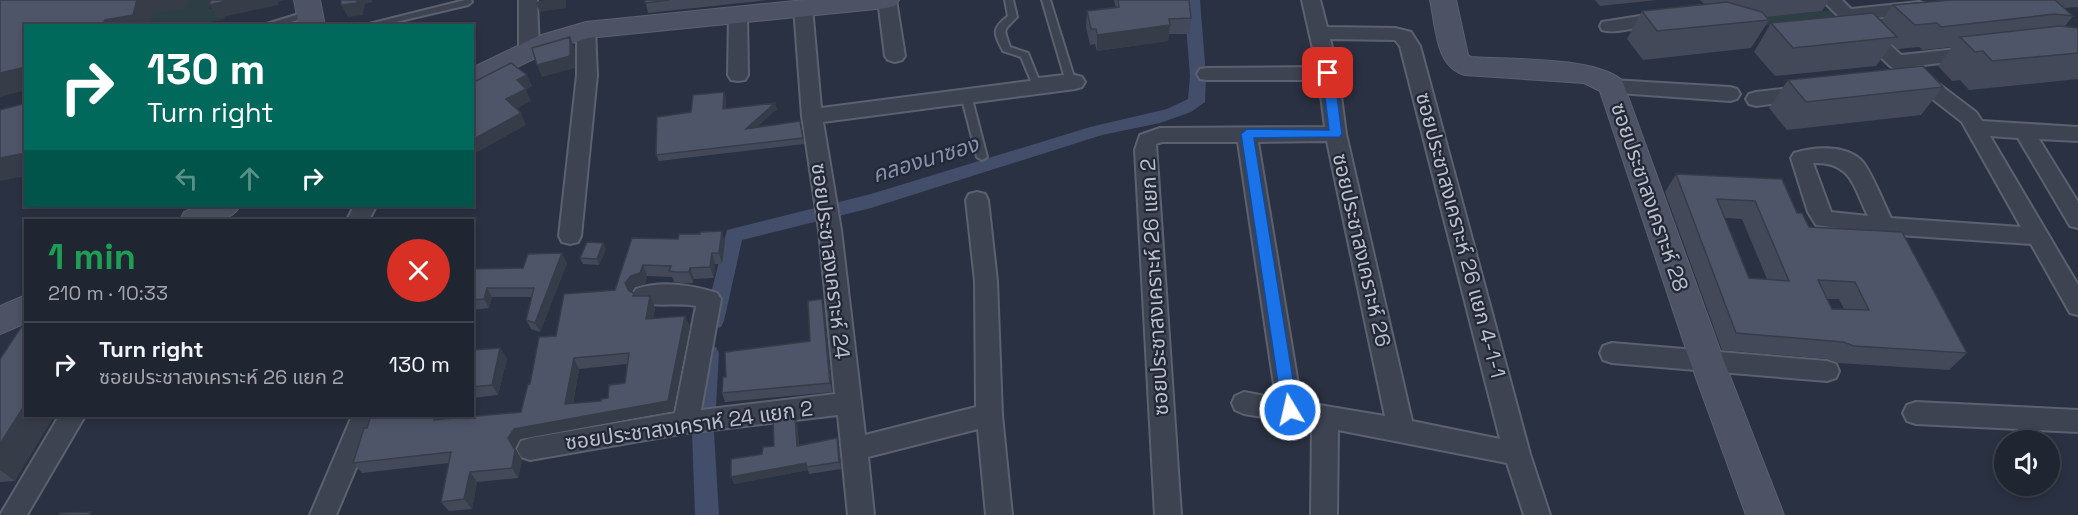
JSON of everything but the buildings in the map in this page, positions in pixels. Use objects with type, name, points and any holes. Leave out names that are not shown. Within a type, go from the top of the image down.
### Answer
[{"type":"street","points":[[528,0],[529,51]]},
{"type":"street","points":[[474,79],[560,37],[586,30],[734,9],[802,8],[886,0],[895,56]]},
{"type":"street","name":"ซอยประชาสงเคราะห์ 26","points":[[1311,0],[1328,73],[1336,134],[1401,430]]},
{"type":"street","name":"ซอยประชาสงเคราะห์ 28","points":[[1443,0],[1455,55],[1465,66],[1586,74],[1602,79],[1612,87],[1707,361],[1765,515]]},
{"type":"street","points":[[1831,0],[1845,22],[1969,117],[2078,306]]},
{"type":"street","points":[[1845,22],[1941,4]]},
{"type":"street","name":"ซอยประชาสงเคราะห์ 24","points":[[802,8],[812,116],[830,230],[861,515]]},
{"type":"street","points":[[734,9],[738,75]]},
{"type":"street","points":[[1609,26],[1640,22],[1664,26],[1686,24]]},
{"type":"street","points":[[570,236],[587,75],[586,30]]},
{"type":"street","name":"ซอยประชาสงเคราะห์ 26 แยก 4-1-1","points":[[1320,33],[1395,34],[1404,36],[1410,46],[1518,454],[1537,515]]},
{"type":"street","points":[[1897,62],[1989,51]]},
{"type":"street","points":[[1207,74],[1328,73]]},
{"type":"street","points":[[1890,84],[1923,80]]},
{"type":"street","points":[[812,116],[1075,82]]},
{"type":"street","points":[[1612,87],[1730,94]]},
{"type":"street","points":[[1756,99],[1823,91]]},
{"type":"street","points":[[1976,128],[2078,134]]},
{"type":"street","points":[[2024,131],[2078,220]]},
{"type":"street","points":[[1247,134],[1290,410]]},
{"type":"street","name":"ซอยประชาสงเคราะห์ 26 แยก 2","points":[[1168,515],[1145,150],[1147,140],[1160,135],[1336,134]]},
{"type":"street","points":[[977,200],[986,281],[989,415],[999,515]]},
{"type":"street","points":[[197,219],[223,207]]},
{"type":"street","points":[[1884,226],[2037,236]]},
{"type":"street","points":[[644,295],[684,294],[709,299],[686,422]]},
{"type":"street","points":[[0,321],[24,309]]},
{"type":"street","points":[[1612,353],[1827,371]]},
{"type":"street","name":"ซอยประชาสงเคราห์ 24 แยก 2","points":[[530,449],[686,422],[849,403]]},
{"type":"street","points":[[1244,403],[1401,430],[1518,454]]},
{"type":"street","points":[[1916,413],[2078,422]]},
{"type":"street","points":[[854,448],[989,415]]},
{"type":"street","points":[[13,515],[71,417]]},
{"type":"street","points":[[323,515],[365,417]]},
{"type":"street","points":[[1324,515],[1325,417]]},
{"type":"lane","points":[[1010,0],[1013,18],[1001,26],[1000,31],[1006,49],[1025,56],[1035,81],[1069,77],[1046,0]]},
{"type":"lane","points":[[374,24],[468,2]]},
{"type":"lane","points":[[271,24],[309,13]]},
{"type":"lane","points":[[966,95],[982,157]]},
{"type":"shaded area","points":[[136,0],[212,0],[209,9],[223,6],[225,19],[203,24],[121,24]]},
{"type":"shaded area","points":[[1834,10],[1843,20],[1760,26],[1753,18]]},
{"type":"waterway","name":"คลองนาซอง","points":[[714,321],[734,235],[826,214],[1109,127],[1160,117],[1196,102],[1198,76],[1192,0]]},
{"type":"waterway","name":"คลองนาซอง","points":[[705,406],[709,353]]},
{"type":"waterway","name":"คลองนาซอง","points":[[703,433],[707,515]]},
{"type":"route","points":[[1290,410],[1247,134],[1336,134],[1328,73]]}]
